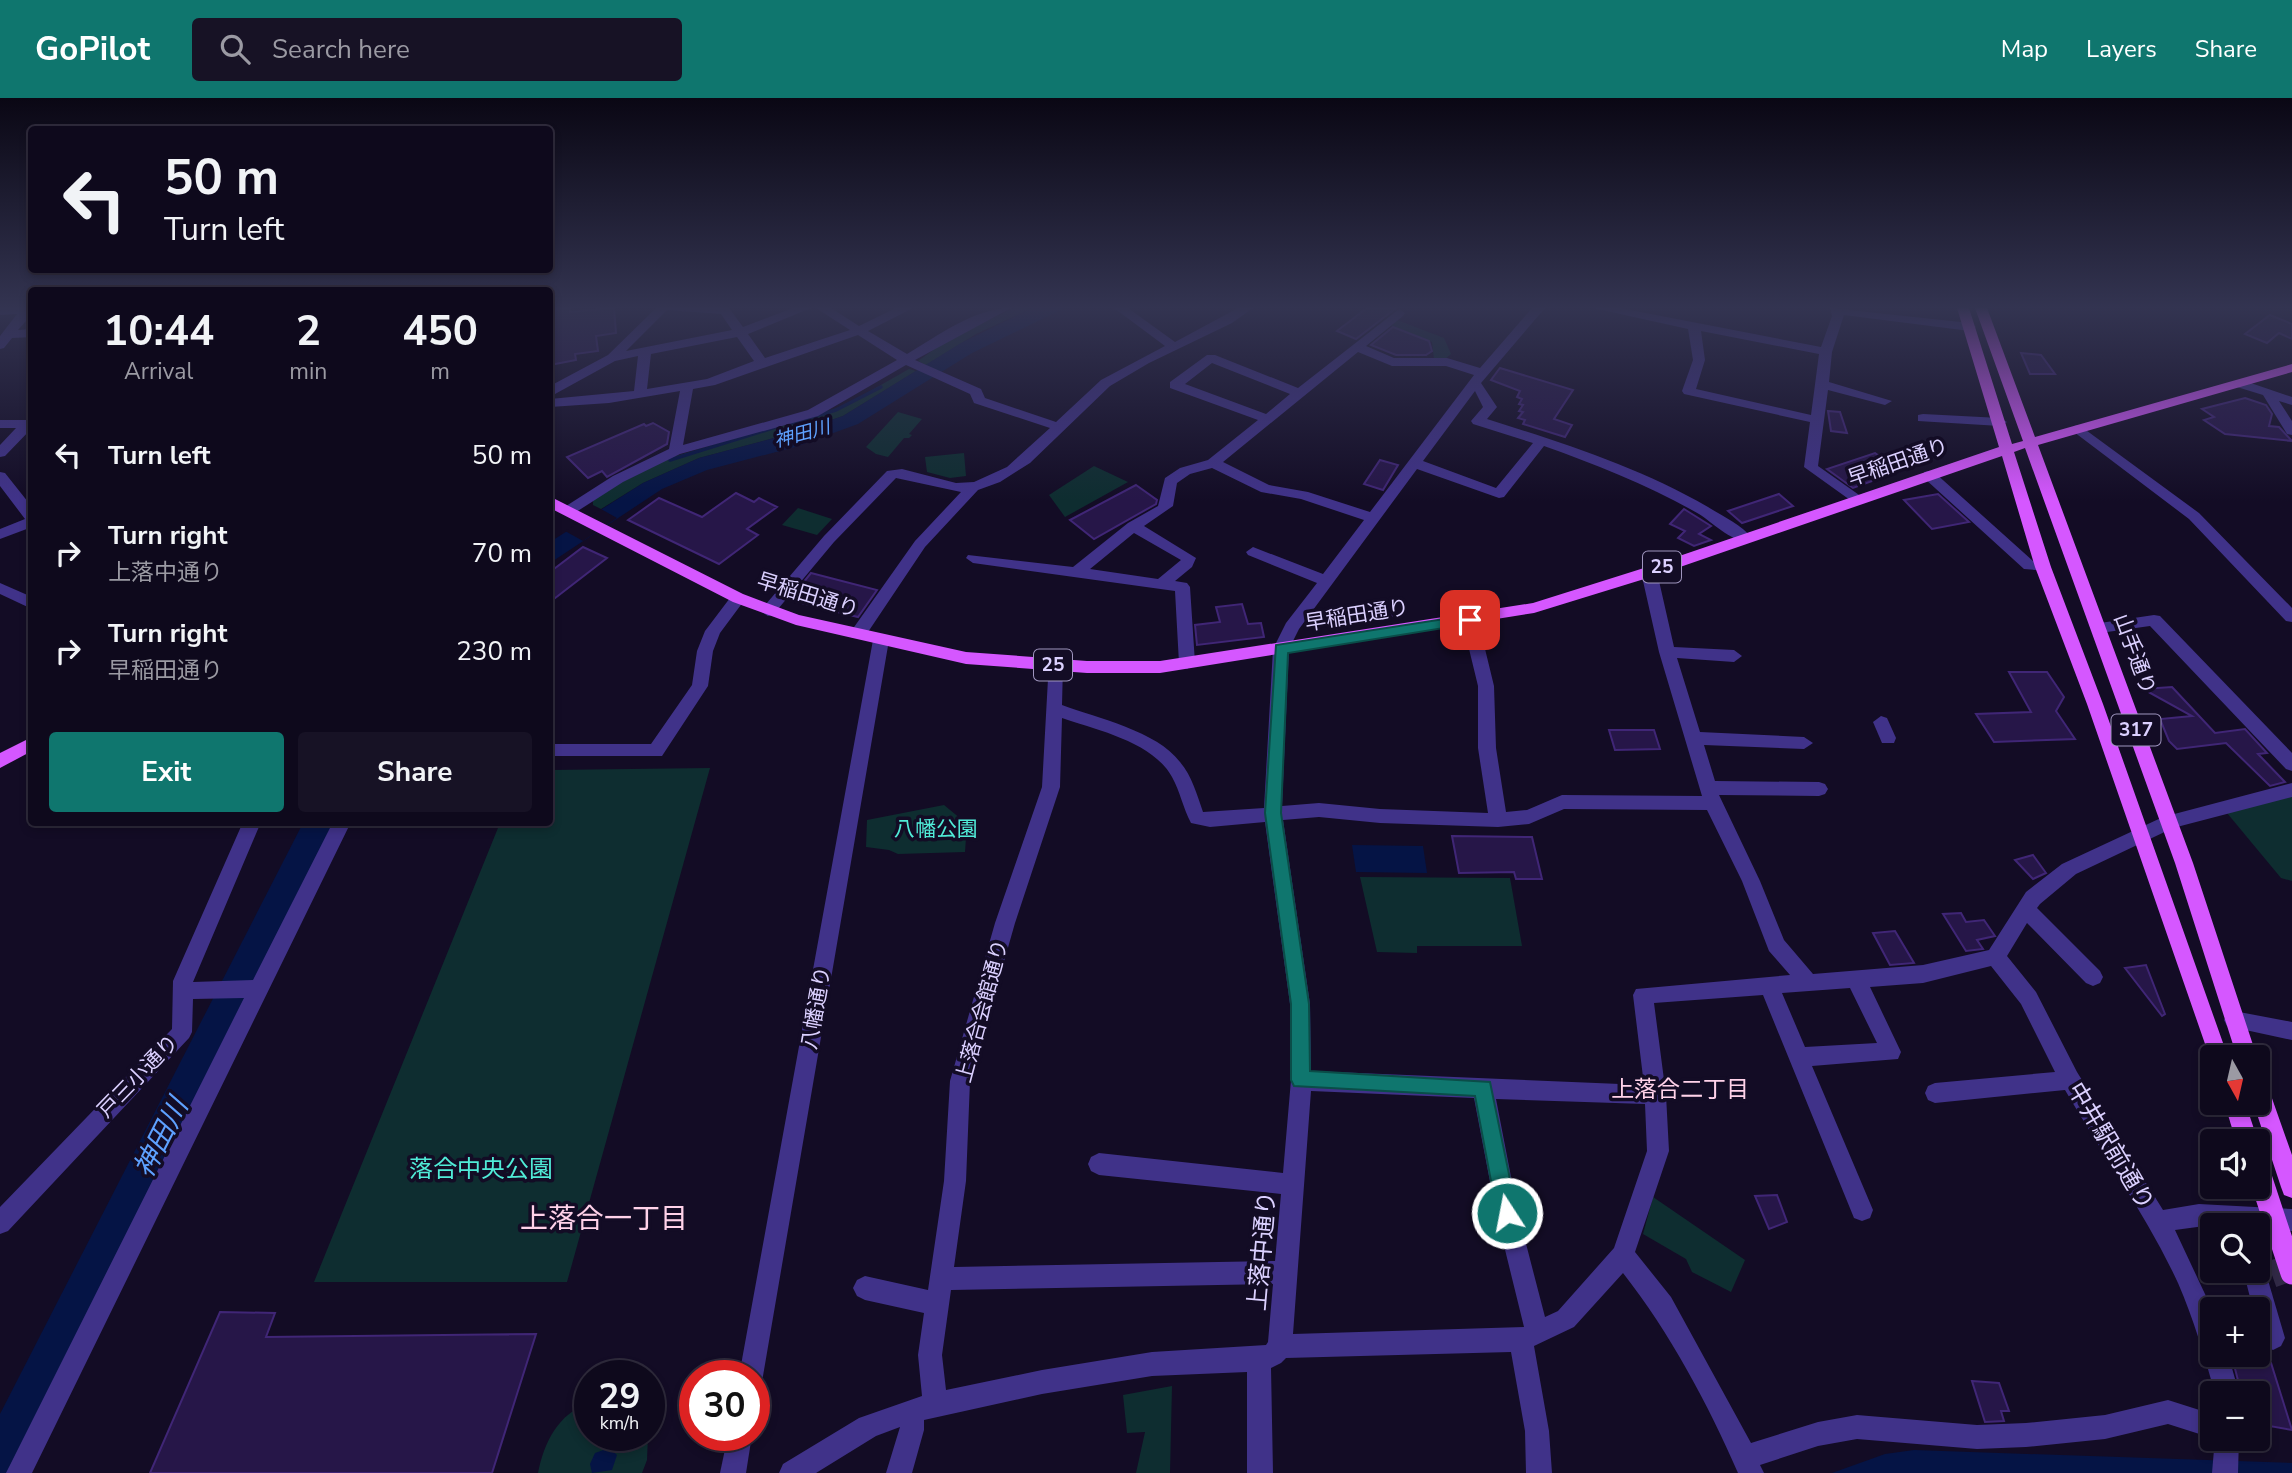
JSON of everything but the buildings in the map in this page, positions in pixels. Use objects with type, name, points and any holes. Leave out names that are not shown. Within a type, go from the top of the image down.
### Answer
[{"type":"main road","name":"317","points":[[1984,372],[2043,568],[2095,704],[2214,1045]]},
{"type":"main road","name":"山手通り","points":[[2005,372],[2169,822],[2243,1045]]},
{"type":"main road","name":"早稲田通り","points":[[553,504],[768,611],[881,640],[966,658],[1055,665],[1114,668],[1187,663],[1534,608],[1649,572],[2008,449],[2279,372]]},
{"type":"main road","points":[[0,761],[28,745]]},
{"type":"main road","points":[[2202,1012],[2234,1020]]},
{"type":"main road","points":[[2267,1115],[2289,1179]]},
{"type":"main road","points":[[2268,1199],[2292,1273]]},
{"type":"street","points":[[553,389],[585,372]]},
{"type":"street","points":[[640,394],[643,372]]},
{"type":"street","points":[[553,403],[640,394],[710,383],[738,372]]},
{"type":"street","points":[[568,511],[618,479],[675,452],[813,413],[887,372]]},
{"type":"street","points":[[928,372],[976,391],[979,400],[1059,427]]},
{"type":"street","points":[[858,634],[920,544],[972,488],[1019,469],[1088,397],[1125,372]]},
{"type":"street","points":[[1192,372],[1175,385],[1268,419]]},
{"type":"street","points":[[1247,372],[1300,393]]},
{"type":"street","points":[[1079,570],[1133,526],[1168,503],[1170,481],[1185,471],[1213,463],[1326,372]]},
{"type":"street","points":[[1466,372],[1477,378],[1490,407],[1478,421],[1541,441],[1698,504],[1745,538]]},
{"type":"street","points":[[1281,649],[1292,627],[1482,372]]},
{"type":"street","points":[[1695,372],[1689,391],[1817,420]]},
{"type":"street","points":[[1823,372],[1811,467],[1857,500]]},
{"type":"street","points":[[1821,384],[1885,401]]},
{"type":"street","points":[[2242,384],[2292,401]]},
{"type":"street","points":[[675,452],[687,386]]},
{"type":"street","points":[[2269,394],[2292,430]]},
{"type":"street","points":[[1923,418],[2000,422]]},
{"type":"street","points":[[0,424],[28,424]]},
{"type":"street","points":[[0,453],[28,425]]},
{"type":"street","points":[[2079,429],[2194,516],[2292,617]]},
{"type":"street","points":[[1414,463],[1499,494],[1541,441]]},
{"type":"street","points":[[1213,463],[1266,489],[1303,495],[1373,518]]},
{"type":"street","points":[[768,611],[829,539],[892,474],[972,488]]},
{"type":"street","points":[[1929,475],[2029,565],[2043,568]]},
{"type":"street","points":[[0,476],[28,514]]},
{"type":"street","points":[[0,534],[28,521]]},
{"type":"street","points":[[1133,526],[1189,558],[1187,563],[1164,582]]},
{"type":"street","points":[[1253,552],[1326,581]]},
{"type":"street","points":[[973,558],[1079,570],[1182,587],[1187,663]]},
{"type":"street","points":[[1649,572],[1667,652],[1711,795],[1751,881],[1776,945],[1809,983]]},
{"type":"street","points":[[0,588],[28,602]]},
{"type":"street","points":[[553,750],[656,751],[700,686],[705,651],[713,631],[738,598]]},
{"type":"street","points":[[1470,620],[1486,686],[1487,748],[1499,820]]},
{"type":"street","points":[[2099,628],[2154,620],[2292,764]]},
{"type":"street","name":"八幡通り","points":[[754,1360],[881,640]]},
{"type":"street","name":"上落中通り","points":[[1260,1473],[1269,1353],[1286,1272],[1301,1080],[1300,1004],[1273,813],[1281,649]]},
{"type":"street","points":[[1667,652],[1734,656]]},
{"type":"street","name":"上落合会館通り","points":[[899,1473],[912,1430],[924,1407],[955,1181],[960,1081],[1005,923],[1051,787],[1055,665]]},
{"type":"street","points":[[1053,708],[1130,738],[1169,760],[1178,772],[1197,818],[1210,820],[1319,810],[1380,816],[1499,820],[1529,817],[1562,802],[1652,800],[1819,789]]},
{"type":"street","points":[[1881,722],[1888,738]]},
{"type":"street","points":[[1694,738],[1804,743]]},
{"type":"street","points":[[792,1473],[868,1427],[924,1407],[1152,1364],[1269,1353],[1529,1336],[1566,1319],[1623,1255],[1658,1151],[1656,1095],[1643,995],[1923,974],[1995,957],[2033,898],[2069,869],[2139,833],[2169,822],[2292,790]]},
{"type":"street","name":"戸三小通り","points":[[0,1223],[9,1201],[181,1032],[181,990],[203,929],[250,826]]},
{"type":"street","points":[[19,1473],[253,989],[340,826]]},
{"type":"street","points":[[2026,909],[2093,977]]},
{"type":"street","name":"中井駅前通り","points":[[1995,957],[2004,965],[2027,998],[2070,1080],[2180,1257],[2200,1310]]},
{"type":"street","points":[[1798,1057],[1891,1052],[1857,981]]},
{"type":"street","points":[[1769,986],[1862,1210]]},
{"type":"street","points":[[181,990],[253,989]]},
{"type":"street","points":[[2234,1020],[2292,1031]]},
{"type":"street","points":[[1301,1080],[1656,1095]]},
{"type":"street","points":[[1935,1093],[2070,1080]]},
{"type":"street","points":[[1483,1088],[1529,1336],[1539,1473]]},
{"type":"street","points":[[1099,1164],[1294,1185]]},
{"type":"street","points":[[2157,1222],[2200,1215]]},
{"type":"street","points":[[2270,1220],[2292,1220]]},
{"type":"street","points":[[1623,1255],[1663,1305],[1732,1430],[1745,1467],[1818,1434],[1857,1427],[1977,1437],[2105,1427],[2168,1412],[2200,1422]]},
{"type":"street","points":[[943,1279],[1286,1272]]},
{"type":"street","points":[[2258,1283],[2273,1338]]},
{"type":"street","points":[[865,1288],[938,1304]]},
{"type":"street","points":[[733,1473],[737,1451]]},
{"type":"green space","points":[[903,372],[914,372],[843,416],[793,433],[699,458],[643,483],[601,509],[593,505],[593,499],[626,479],[672,457],[817,416],[849,403]]},
{"type":"green space","points":[[898,412],[922,419],[909,434],[912,435],[904,438],[888,457],[876,454],[866,447]]},
{"type":"green space","points":[[964,453],[966,476],[950,478],[927,472],[925,457]]},
{"type":"green space","points":[[1094,466],[1128,482],[1065,517],[1049,495]]},
{"type":"green space","points":[[798,508],[832,519],[817,535],[782,525]]},
{"type":"green space","name":"落合中央公園","points":[[710,768],[567,1282],[314,1282],[499,826],[553,826],[553,770]]},
{"type":"green space","points":[[2292,796],[2292,881],[2281,878],[2227,813]]},
{"type":"green space","name":"八幡公園","points":[[944,805],[967,824],[965,852],[898,854],[866,847],[867,820]]},
{"type":"green space","points":[[1360,877],[1510,878],[1522,946],[1417,946],[1417,953],[1377,952]]},
{"type":"green space","points":[[1653,1197],[1745,1260],[1731,1292],[1692,1272],[1686,1259],[1643,1234]]},
{"type":"green space","points":[[1172,1386],[1170,1473],[1136,1473],[1145,1432],[1127,1433],[1123,1395]]},
{"type":"green space","points":[[574,1411],[574,1451],[647,1451],[642,1473],[538,1473],[554,1430]]},
{"type":"water","name":"神田川","points":[[914,372],[941,372],[858,424],[795,447],[707,470],[662,489],[553,561],[553,540],[643,483],[699,458],[793,433],[843,416]]},
{"type":"water","name":"神田川","points":[[301,826],[331,826],[7,1473],[0,1473],[0,1414]]},
{"type":"water","points":[[1352,845],[1423,846],[1427,873],[1356,872]]},
{"type":"water","points":[[1914,1450],[2292,1463],[2292,1473],[1832,1473],[1885,1454]]},
{"type":"water","points":[[612,1451],[617,1455],[612,1470],[592,1473],[590,1464],[595,1453]]},
{"type":"pier","points":[[601,509],[617,518],[583,541],[565,531]]},
{"type":"waterway","name":"神田川","points":[[788,424],[836,410],[881,387]]},
{"type":"waterway","name":"神田川","points":[[670,460],[776,427]]},
{"type":"tunnel","points":[[2280,1257],[2292,1291]]},
{"type":"district","name":"上落合二丁目","points":[[1680,1089]]},
{"type":"district","name":"上落合一丁目","points":[[604,1219]]},
{"type":"route","points":[[1470,620],[1281,649],[1273,813],[1300,1004],[1301,1080],[1344,1084],[1483,1088],[1507,1213]]}]
